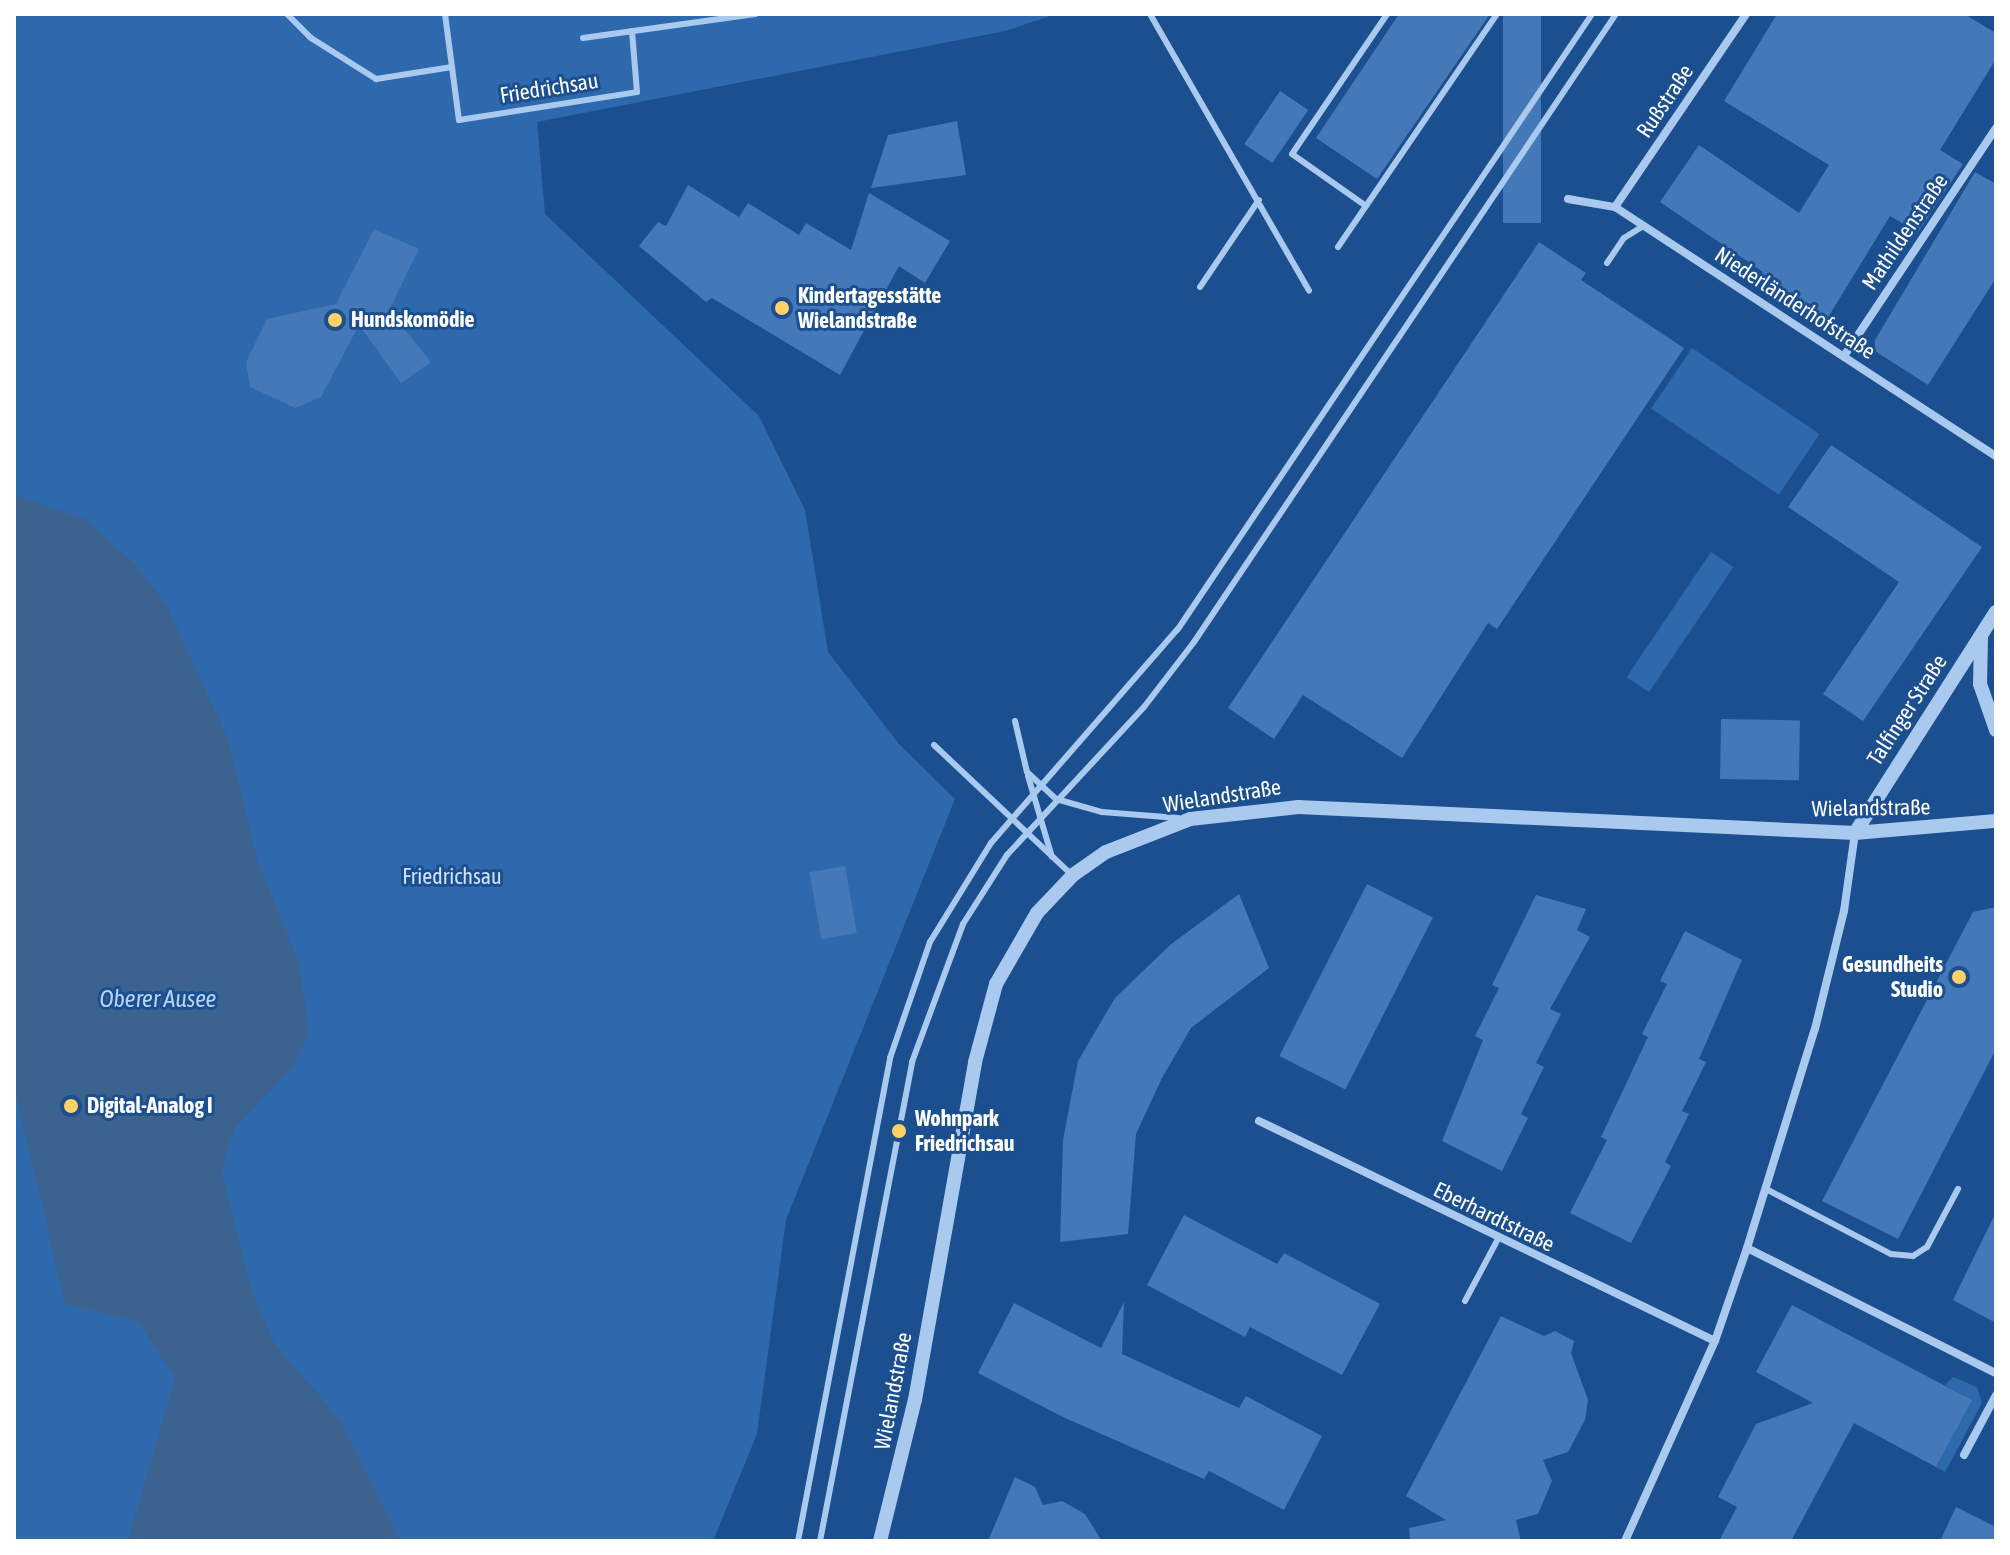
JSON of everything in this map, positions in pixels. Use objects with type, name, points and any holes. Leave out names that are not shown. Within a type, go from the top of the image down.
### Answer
[{"type":"street","name":"Rußstraße","points":[[1615,207],[1746,14]]},
{"type":"street","name":"Mathildenstraße","points":[[1844,356],[1996,128]]},
{"type":"street","name":"Niederländerhofstraße","points":[[1568,199],[1615,207],[1996,456]]},
{"type":"street","name":"Talfinger Straße","points":[[1855,833],[1996,612]]},
{"type":"street","points":[[1981,637],[1980,684],[1996,730]]},
{"type":"street","name":"Wielandstraße","points":[[880,1541],[915,1400],[984,1021],[1014,947],[1073,875],[1133,837],[1190,819],[1332,808],[1855,833],[1996,821]]},
{"type":"street","points":[[1625,1541],[1715,1341],[1747,1248],[1826,986],[1855,833]]},
{"type":"street","name":"Eberhardtstraße","points":[[1259,1121],[1498,1239],[1715,1341]]},
{"type":"street","points":[[1747,1248],[1996,1373]]},
{"type":"street","points":[[1964,1455],[1996,1395]]},
{"type":"lane","points":[[287,14],[311,38],[376,79],[452,67]]},
{"type":"lane","name":"Friedrichsau","points":[[445,14],[459,120],[637,92],[632,31]]},
{"type":"lane","points":[[583,38],[755,14]]},
{"type":"lane","points":[[1150,14],[1309,290]]},
{"type":"lane","points":[[1366,206],[1292,154],[1387,14]]},
{"type":"lane","points":[[1338,247],[1497,14]]},
{"type":"lane","points":[[798,1541],[897,1031],[943,915],[1010,820],[1178,629],[1592,14]]},
{"type":"lane","points":[[820,1541],[918,1038],[963,924],[1025,833],[1144,707],[1194,642],[1616,14]]},
{"type":"lane","points":[[1200,287],[1259,200]]},
{"type":"lane","points":[[1607,263],[1624,238],[1643,226]]},
{"type":"lane","points":[[1015,721],[1052,857]]},
{"type":"lane","points":[[934,745],[1010,820],[1073,875]]},
{"type":"lane","points":[[1027,772],[1056,799],[1102,812],[1190,819]]},
{"type":"lane","points":[[1766,1189],[1891,1254],[1913,1256],[1927,1247],[1958,1189]]},
{"type":"lane","points":[[1465,1301],[1498,1239]]},
{"type":"green space","name":"Friedrichsau","points":[[14,14],[1056,14],[1005,31],[537,122],[545,214],[759,416],[805,510],[828,652],[899,744],[955,799],[786,1220],[757,1434],[713,1541],[14,1541]]},
{"type":"green space","points":[[1692,348],[1820,434],[1779,495],[1651,409]]},
{"type":"green space","points":[[1711,552],[1733,567],[1649,692],[1627,677]]},
{"type":"green space","points":[[1953,1377],[1977,1387],[1982,1403],[1945,1472],[1936,1467],[1971,1400],[1945,1385]]},
{"type":"water","name":"Oberer Ausee","points":[[14,495],[85,519],[135,564],[166,604],[229,741],[257,860],[299,962],[309,1032],[292,1069],[235,1127],[221,1170],[250,1286],[274,1343],[341,1421],[401,1541],[128,1541],[175,1378],[139,1322],[65,1304],[14,1086]]},
{"type":"building","points":[[1399,14],[1490,14],[1377,179],[1316,138]]},
{"type":"building","points":[[1503,14],[1541,14],[1541,223],[1503,223]]},
{"type":"building","points":[[1777,14],[1964,14],[1996,33],[1996,59],[1940,150],[1963,164],[1918,232],[1890,216],[1827,319],[1759,278],[1763,272],[1660,202],[1699,145],[1799,213],[1829,165],[1724,101]]},
{"type":"building","points":[[1280,91],[1308,110],[1272,163],[1244,144]]},
{"type":"building","points":[[957,121],[966,175],[871,188],[888,135]]},
{"type":"building","points":[[1975,172],[1996,184],[1996,278],[1928,385],[1875,351],[1875,340]]},
{"type":"building","points":[[688,185],[739,217],[748,203],[799,235],[806,223],[851,250],[869,193],[950,241],[925,283],[899,266],[840,375],[712,298],[706,302],[639,246],[658,222],[666,226]]},
{"type":"building","points":[[374,229],[419,249],[389,310],[431,362],[401,383],[359,325],[321,397],[295,408],[250,387],[246,362],[267,319],[336,304]]},
{"type":"building","points":[[1539,242],[1586,273],[1581,280],[1684,348],[1497,629],[1488,623],[1402,758],[1303,695],[1274,739],[1228,708]]},
{"type":"building","points":[[1831,445],[1982,547],[1863,721],[1823,694],[1899,582],[1788,507]]},
{"type":"building","points":[[1721,719],[1800,720],[1799,780],[1720,779]]},
{"type":"building","points":[[845,866],[857,933],[821,939],[810,872]]},
{"type":"building","points":[[1367,884],[1433,918],[1345,1090],[1279,1056]]},
{"type":"building","points":[[1239,894],[1269,968],[1191,1028],[1162,1078],[1136,1134],[1128,1234],[1060,1242],[1063,1140],[1078,1061],[1115,998],[1170,945]]},
{"type":"building","points":[[1536,895],[1586,909],[1577,930],[1590,937],[1550,1009],[1561,1014],[1536,1063],[1544,1067],[1521,1114],[1528,1118],[1502,1171],[1442,1141],[1483,1040],[1475,1036],[1499,988],[1492,985]]},
{"type":"building","points":[[1996,907],[1996,1049],[1898,1239],[1822,1201],[1973,912]]},
{"type":"building","points":[[1685,931],[1742,960],[1699,1059],[1706,1062],[1682,1111],[1689,1114],[1665,1162],[1671,1166],[1631,1243],[1570,1213],[1607,1140],[1601,1137],[1648,1037],[1642,1034],[1667,984],[1660,981]]},
{"type":"building","points":[[1996,1212],[1996,1323],[1953,1300]]},
{"type":"building","points":[[1184,1215],[1277,1264],[1284,1253],[1380,1304],[1342,1375],[1250,1327],[1245,1337],[1147,1285]]},
{"type":"building","points":[[1124,1302],[1122,1354],[1239,1408],[1246,1396],[1322,1436],[1284,1510],[1209,1471],[1204,1479],[1065,1418],[978,1373],[1014,1303],[1101,1348]]},
{"type":"building","points":[[1792,1305],[1972,1400],[1936,1467],[1854,1423],[1791,1541],[1719,1541],[1737,1507],[1718,1497],[1756,1424],[1813,1403],[1756,1372]]},
{"type":"building","points":[[1501,1316],[1544,1336],[1555,1331],[1574,1341],[1571,1353],[1588,1400],[1585,1420],[1568,1452],[1543,1460],[1552,1481],[1538,1514],[1516,1520],[1521,1541],[1410,1541],[1409,1528],[1446,1520],[1406,1496]]},
{"type":"building","points":[[1015,1477],[1035,1487],[1043,1505],[1062,1501],[1085,1514],[1102,1541],[988,1541]]},
{"type":"building","points":[[1956,1507],[1996,1527],[1996,1541],[1940,1541]]},
{"type":"place","name":"Kindertagesstätte Wielandstraße","points":[[782,308]]},
{"type":"place","name":"Hundskomödie","points":[[335,320]]},
{"type":"place","name":"Gesundheits Studio","points":[[1959,977]]},
{"type":"place","name":"Digital-Analog I","points":[[71,1106]]},
{"type":"place","name":"Wohnpark Friedrichsau","points":[[899,1131]]}]
